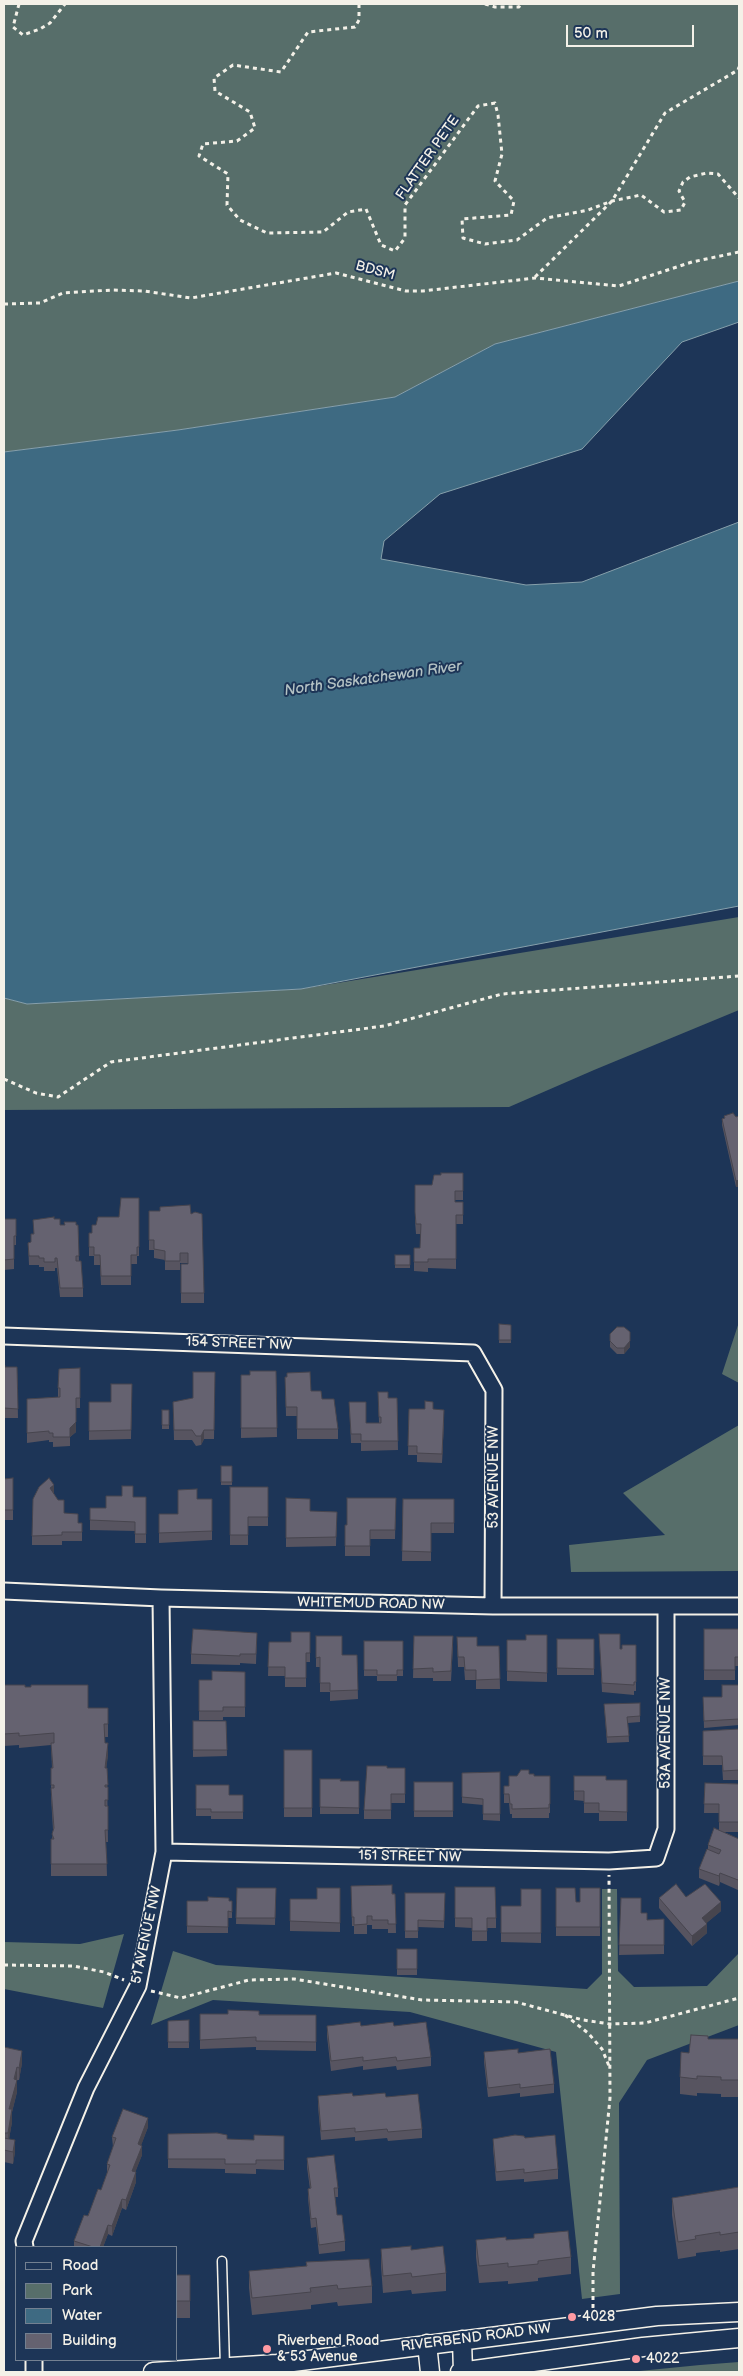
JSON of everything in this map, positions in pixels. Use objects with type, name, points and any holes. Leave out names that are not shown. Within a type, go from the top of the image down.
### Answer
[{"type":"street","name":"154 STREET NW","points":[[4,1336],[473,1353]]},
{"type":"street","name":"53 AVENUE NW","points":[[473,1353],[494,1390],[493,1606]]},
{"type":"street","name":"WHITEMUD ROAD NW","points":[[4,1591],[162,1598],[493,1606],[666,1608],[739,1606]]},
{"type":"street","name":"51 AVENUE NW","points":[[25,2246],[24,2241],[86,2088],[138,1986],[164,1852],[162,1598]]},
{"type":"street","name":"53A AVENUE NW","points":[[656,1858],[666,1829],[666,1608]]},
{"type":"street","name":"151 STREET NW","points":[[164,1852],[609,1861],[656,1858]]},
{"type":"street","name":"RIVERBEND ROAD NW","points":[[153,2372],[277,2364],[657,2316],[739,2312]]},
{"type":"street","points":[[462,2340],[462,2372],[643,2347],[739,2338]]},
{"type":"street","points":[[427,2344],[430,2372]]},
{"type":"street","points":[[521,2372],[537,2362]]},
{"type":"lane","points":[[222,2261],[225,2367]]},
{"type":"path","points":[[19,4],[13,27],[23,35],[40,30],[50,22],[65,4]]},
{"type":"path","name":"FLATTER PETE","points":[[359,4],[359,20],[355,27],[308,32],[281,72],[233,65],[214,78],[216,90],[250,112],[255,128],[237,141],[203,144],[199,156],[228,174],[227,206],[240,220],[268,233],[323,232],[348,212],[366,209],[381,245],[395,251],[405,238],[406,205],[478,106],[495,103],[502,154],[495,181],[514,201],[511,216],[462,220],[463,238],[485,244],[517,240],[547,218],[588,210],[612,201]]},
{"type":"path","points":[[485,4],[495,7],[519,7],[521,4]]},
{"type":"path","points":[[535,278],[612,201],[665,113],[738,70],[739,67]]},
{"type":"path","points":[[612,201],[641,194],[664,212],[681,210],[685,202],[679,192],[683,182],[690,177],[707,173],[718,174],[739,198]]},
{"type":"path","name":"BDSM","points":[[4,304],[40,303],[63,293],[112,290],[144,291],[191,298],[336,273],[406,291],[423,291],[535,278],[619,286],[692,262],[739,252]]},
{"type":"path","points":[[4,1079],[36,1093],[58,1097],[111,1062],[384,1026],[502,994],[739,976]]},
{"type":"path","points":[[594,2309],[593,2272],[610,2098],[609,1861]]},
{"type":"path","points":[[4,1965],[73,1966],[104,1972],[138,1986],[181,1998],[248,1980],[294,1979],[422,2000],[516,2002],[583,2020],[610,2024],[645,2023],[739,1998]]},
{"type":"path","points":[[562,2013],[588,2033],[602,2049],[610,2067]]},
{"type":"green space","points":[[4,4],[739,4],[739,281],[495,344],[395,397],[178,430],[4,452]]},
{"type":"green space","points":[[739,917],[739,1010],[509,1107],[4,1110],[4,998],[27,1004],[301,989]]},
{"type":"green space","points":[[739,1322],[739,1383],[722,1374]]},
{"type":"green space","points":[[739,1425],[739,1571],[571,1572],[569,1545],[665,1535],[623,1493]]},
{"type":"green space","points":[[602,1889],[617,1889],[618,1971],[634,1987],[707,1986],[739,1953],[739,2025],[647,2060],[619,2103],[620,2294],[582,2299],[556,2052],[410,2012],[213,2000],[151,2025],[173,1951],[216,1965],[587,1989],[602,1974]]},
{"type":"green space","points":[[124,1934],[103,2008],[4,1989],[4,1942],[80,1944]]},
{"type":"green space","points":[[739,2362],[739,2372],[629,2372],[700,2365]]},
{"type":"water","name":"North Saskatchewan River","points":[[739,281],[739,322],[682,342],[582,449],[440,494],[384,541],[381,559],[526,585],[582,582],[739,522],[739,906],[301,989],[27,1004],[4,998],[4,452],[178,430],[395,397],[495,344]]},
{"type":"building","points":[[733,1113],[736,1117],[739,1116],[739,1180],[736,1181],[722,1119],[725,1118],[724,1116]]},
{"type":"building","points":[[441,1173],[463,1173],[463,1191],[455,1191],[455,1202],[463,1202],[463,1215],[456,1215],[456,1259],[428,1259],[428,1262],[414,1262],[414,1248],[420,1248],[421,1224],[416,1224],[415,1185],[432,1185],[434,1175],[441,1175]]},
{"type":"building","points":[[121,1198],[139,1198],[139,1247],[137,1247],[137,1255],[131,1255],[131,1276],[101,1276],[100,1255],[94,1255],[94,1247],[89,1247],[89,1233],[92,1233],[92,1225],[96,1225],[98,1217],[119,1217]]},
{"type":"building","points":[[190,1205],[191,1214],[195,1212],[202,1214],[204,1293],[181,1293],[181,1264],[188,1264],[188,1253],[180,1253],[180,1261],[165,1261],[165,1251],[154,1249],[154,1240],[149,1240],[149,1211],[160,1211],[160,1207]]},
{"type":"building","points":[[54,1217],[54,1219],[60,1219],[60,1225],[65,1225],[64,1222],[76,1222],[76,1225],[78,1225],[79,1256],[76,1256],[76,1261],[81,1261],[83,1288],[60,1288],[57,1258],[55,1258],[55,1262],[44,1262],[44,1258],[39,1258],[39,1256],[29,1256],[28,1243],[31,1242],[31,1234],[34,1234],[33,1220]]},
{"type":"building","points":[[4,1219],[16,1219],[14,1259],[4,1260]]},
{"type":"building","points":[[395,1255],[410,1255],[410,1265],[395,1265]]},
{"type":"building","points":[[499,1324],[511,1325],[511,1340],[499,1340]]},
{"type":"building","points":[[617,1327],[624,1327],[630,1332],[630,1341],[624,1348],[617,1348],[610,1341],[610,1334]]},
{"type":"building","points":[[4,1365],[5,1367],[17,1367],[18,1409],[4,1408]]},
{"type":"building","points":[[80,1368],[80,1398],[76,1398],[76,1422],[70,1428],[70,1437],[53,1437],[53,1433],[49,1433],[49,1431],[27,1433],[27,1399],[60,1397],[60,1388],[58,1388],[59,1369]]},
{"type":"building","points":[[250,1371],[276,1371],[277,1428],[241,1428],[241,1375],[250,1375]]},
{"type":"building","points":[[193,1372],[215,1372],[214,1430],[204,1430],[201,1436],[196,1436],[192,1430],[174,1430],[173,1402],[193,1398]]},
{"type":"building","points":[[310,1372],[311,1391],[321,1391],[322,1399],[334,1399],[338,1429],[297,1429],[297,1407],[286,1407],[285,1377],[287,1377],[287,1373]]},
{"type":"building","points":[[111,1384],[132,1384],[131,1430],[89,1431],[89,1402],[111,1402]]},
{"type":"building","points":[[378,1392],[388,1392],[388,1398],[397,1398],[398,1441],[361,1441],[361,1434],[351,1434],[349,1402],[366,1402],[366,1423],[381,1423]]},
{"type":"building","points":[[425,1401],[433,1402],[433,1409],[444,1410],[442,1454],[417,1453],[417,1446],[408,1446],[409,1409],[425,1409]]},
{"type":"building","points":[[162,1410],[169,1410],[169,1425],[162,1425]]},
{"type":"building","points":[[221,1466],[232,1466],[232,1482],[221,1482]]},
{"type":"building","points":[[13,1478],[13,1510],[4,1510],[4,1479]]},
{"type":"building","points":[[49,1478],[54,1485],[50,1488],[58,1500],[64,1500],[64,1513],[78,1514],[78,1523],[82,1523],[82,1532],[62,1532],[62,1535],[32,1536],[33,1499],[39,1487]]},
{"type":"building","points":[[122,1486],[133,1486],[133,1497],[146,1497],[146,1534],[135,1534],[135,1522],[90,1520],[90,1508],[106,1508],[106,1496],[122,1496]]},
{"type":"building","points":[[230,1487],[268,1487],[268,1517],[248,1517],[248,1535],[230,1535]]},
{"type":"building","points":[[197,1489],[197,1499],[212,1499],[212,1531],[159,1533],[159,1514],[178,1514],[178,1490]]},
{"type":"building","points":[[286,1498],[310,1499],[310,1511],[337,1512],[336,1537],[286,1538]]},
{"type":"building","points":[[347,1498],[396,1498],[395,1530],[370,1530],[370,1546],[345,1546]]},
{"type":"building","points":[[403,1499],[454,1499],[454,1523],[431,1523],[431,1552],[402,1551]]},
{"type":"building","points":[[193,1629],[257,1633],[256,1654],[240,1654],[240,1656],[191,1654]]},
{"type":"building","points":[[704,1629],[739,1629],[739,1657],[735,1657],[735,1670],[704,1670]]},
{"type":"building","points":[[291,1632],[310,1632],[310,1653],[306,1653],[306,1678],[285,1678],[285,1667],[268,1667],[269,1642],[291,1642]]},
{"type":"building","points":[[599,1634],[620,1634],[620,1649],[622,1649],[622,1645],[636,1645],[636,1682],[634,1682],[634,1685],[602,1683]]},
{"type":"building","points":[[526,1635],[547,1635],[547,1673],[507,1671],[507,1640],[526,1640]]},
{"type":"building","points":[[316,1636],[342,1636],[342,1655],[357,1655],[358,1690],[330,1691],[330,1683],[320,1683],[320,1657],[316,1658]]},
{"type":"building","points":[[414,1636],[453,1636],[451,1671],[433,1672],[433,1668],[413,1669]]},
{"type":"building","points":[[457,1637],[477,1637],[477,1646],[499,1646],[500,1679],[476,1680],[476,1670],[465,1670],[464,1657],[458,1657]]},
{"type":"building","points":[[557,1639],[594,1639],[594,1669],[557,1668]]},
{"type":"building","points":[[364,1641],[403,1641],[403,1670],[397,1670],[397,1675],[377,1675],[377,1670],[364,1670]]},
{"type":"building","points":[[212,1671],[245,1672],[245,1707],[223,1707],[223,1711],[199,1711],[199,1680],[212,1680]]},
{"type":"building","points":[[4,1685],[25,1685],[25,1687],[31,1687],[31,1685],[88,1685],[88,1708],[108,1708],[108,1724],[104,1724],[105,1743],[108,1743],[105,1768],[107,1768],[108,1785],[105,1785],[105,1787],[108,1787],[108,1800],[105,1800],[105,1806],[108,1806],[108,1830],[105,1830],[107,1864],[51,1864],[51,1839],[54,1839],[52,1834],[54,1828],[51,1788],[54,1788],[54,1785],[51,1785],[51,1768],[53,1768],[51,1743],[54,1743],[54,1733],[19,1736],[19,1733],[4,1734]]},
{"type":"building","points":[[722,1685],[739,1685],[739,1719],[704,1721],[703,1697],[722,1697]]},
{"type":"building","points":[[640,1703],[640,1716],[627,1717],[629,1736],[607,1737],[604,1704]]},
{"type":"building","points":[[193,1721],[226,1721],[227,1750],[193,1750]]},
{"type":"building","points":[[739,1729],[739,1770],[723,1771],[722,1756],[703,1756],[703,1731]]},
{"type":"building","points":[[284,1750],[312,1750],[312,1808],[284,1808]]},
{"type":"building","points":[[367,1766],[405,1768],[405,1794],[391,1794],[391,1810],[364,1810]]},
{"type":"building","points":[[521,1770],[529,1770],[529,1774],[534,1774],[534,1776],[550,1776],[549,1808],[512,1809],[509,1794],[504,1794],[504,1786],[509,1786],[509,1776],[517,1776]]},
{"type":"building","points":[[500,1772],[500,1814],[483,1814],[483,1799],[462,1797],[462,1773]]},
{"type":"building","points":[[574,1776],[606,1776],[606,1780],[627,1780],[627,1812],[599,1811],[599,1803],[584,1803],[584,1791],[574,1791]]},
{"type":"building","points":[[320,1779],[359,1781],[359,1808],[320,1807]]},
{"type":"building","points":[[414,1782],[453,1782],[453,1811],[414,1811]]},
{"type":"building","points":[[705,1783],[739,1784],[739,1822],[719,1822],[719,1804],[704,1804]]},
{"type":"building","points":[[196,1785],[229,1785],[229,1795],[243,1795],[243,1812],[211,1812],[211,1809],[196,1809]]},
{"type":"building","points":[[714,1828],[739,1839],[738,1880],[720,1873],[719,1876],[699,1869],[707,1849],[719,1854],[721,1850],[708,1845]]},
{"type":"building","points":[[676,1884],[686,1897],[705,1884],[721,1902],[702,1918],[707,1924],[692,1936],[659,1898]]},
{"type":"building","points":[[392,1885],[392,1894],[395,1894],[396,1924],[388,1924],[388,1920],[372,1920],[372,1916],[367,1916],[367,1924],[354,1925],[351,1886]]},
{"type":"building","points":[[455,1887],[495,1887],[496,1918],[487,1918],[487,1931],[472,1931],[472,1918],[455,1918]]},
{"type":"building","points":[[237,1888],[276,1888],[275,1918],[236,1918]]},
{"type":"building","points":[[317,1888],[340,1888],[340,1923],[290,1921],[290,1899],[317,1899]]},
{"type":"building","points":[[556,1888],[575,1888],[576,1902],[580,1902],[580,1888],[600,1888],[600,1927],[556,1927]]},
{"type":"building","points":[[521,1889],[541,1889],[541,1933],[501,1933],[501,1906],[521,1906]]},
{"type":"building","points":[[405,1893],[445,1893],[444,1921],[418,1920],[418,1931],[405,1931]]},
{"type":"building","points":[[208,1897],[229,1898],[229,1901],[232,1901],[232,1912],[228,1911],[228,1927],[187,1926],[187,1901],[208,1901]]},
{"type":"building","points":[[621,1898],[641,1898],[641,1913],[647,1913],[647,1920],[664,1919],[664,1945],[619,1945]]},
{"type":"building","points":[[397,1949],[417,1949],[417,1969],[397,1969]]},
{"type":"building","points":[[228,2010],[259,2011],[259,2015],[316,2015],[316,2042],[256,2041],[256,2037],[200,2040],[200,2014],[228,2014]]},
{"type":"building","points":[[189,2020],[189,2042],[168,2042],[168,2021]]},
{"type":"building","points":[[360,2022],[361,2026],[393,2022],[394,2026],[426,2022],[431,2057],[397,2061],[396,2057],[363,2061],[363,2057],[331,2061],[327,2026]]},
{"type":"building","points":[[691,2035],[708,2036],[708,2039],[739,2039],[739,2080],[721,2080],[721,2077],[697,2076],[697,2079],[680,2077],[681,2052],[689,2053]]},
{"type":"building","points":[[4,2047],[22,2051],[19,2068],[17,2067],[14,2079],[17,2080],[9,2109],[12,2109],[8,2133],[5,2133],[4,2138]]},
{"type":"building","points":[[518,2049],[518,2053],[550,2049],[554,2084],[520,2088],[520,2084],[488,2088],[484,2052]]},
{"type":"building","points":[[352,2093],[353,2096],[385,2093],[386,2097],[418,2094],[422,2129],[388,2132],[387,2129],[355,2132],[355,2128],[321,2131],[318,2096]]},
{"type":"building","points":[[123,2109],[148,2118],[138,2144],[142,2146],[132,2171],[136,2172],[126,2200],[122,2199],[112,2226],[108,2225],[100,2246],[90,2246],[74,2241],[84,2215],[88,2216],[98,2189],[101,2190],[110,2165],[107,2164],[116,2138],[112,2137]]},
{"type":"building","points":[[217,2133],[227,2135],[227,2139],[254,2140],[254,2135],[284,2136],[284,2160],[256,2160],[256,2164],[225,2164],[225,2159],[168,2159],[168,2134]]},
{"type":"building","points":[[515,2135],[524,2136],[525,2138],[555,2135],[558,2169],[524,2173],[524,2169],[496,2172],[493,2139]]},
{"type":"building","points":[[4,2138],[15,2140],[13,2152],[4,2150]]},
{"type":"building","points":[[334,2155],[338,2188],[334,2188],[337,2215],[342,2215],[345,2241],[319,2245],[316,2218],[311,2219],[308,2189],[311,2188],[307,2158]]},
{"type":"building","points":[[739,2187],[739,2232],[720,2235],[720,2232],[695,2236],[696,2239],[678,2242],[672,2198]]},
{"type":"building","points":[[568,2231],[571,2257],[538,2261],[538,2264],[508,2267],[508,2263],[479,2266],[476,2240],[506,2237],[506,2240],[534,2238],[534,2234]]},
{"type":"building","points":[[411,2246],[411,2250],[443,2246],[446,2273],[412,2277],[411,2273],[383,2276],[381,2249]]},
{"type":"building","points":[[369,2259],[372,2286],[338,2289],[337,2285],[310,2288],[311,2292],[252,2298],[249,2271],[307,2266],[306,2262]]},
{"type":"building","points":[[178,2275],[190,2275],[190,2301],[178,2301]]},
{"type":"place","name":"4028","points":[[572,2317]]},
{"type":"place","name":"Riverbend Road & 53 Avenue","points":[[267,2349]]},
{"type":"place","name":"4022","points":[[636,2359]]}]
